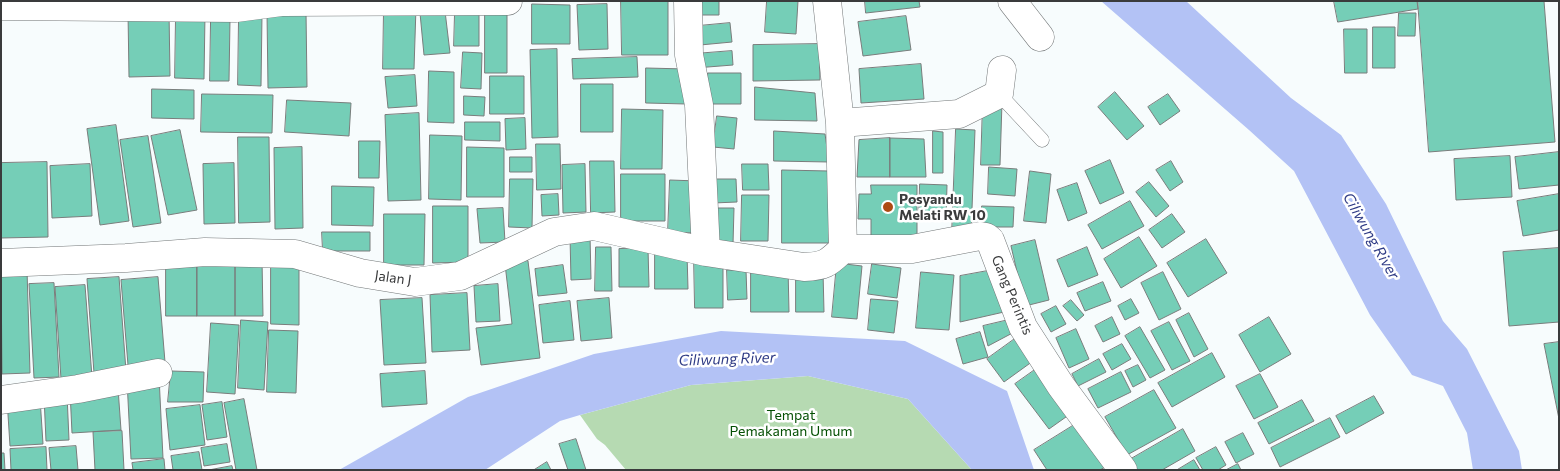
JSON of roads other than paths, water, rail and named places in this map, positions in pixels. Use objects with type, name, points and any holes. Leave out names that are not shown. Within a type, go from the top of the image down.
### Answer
[{"type":"street","points":[[1,6],[508,1]]},
{"type":"street","points":[[688,1],[689,55],[700,105],[706,252]]},
{"type":"street","points":[[827,1],[840,131],[843,249]]},
{"type":"street","points":[[1012,1],[1040,37]]},
{"type":"street","points":[[840,131],[959,114],[1001,82]]},
{"type":"street","points":[[840,131],[965,125]]},
{"type":"street","name":"Jalan J","points":[[1,263],[126,258],[205,252],[295,254],[360,273],[415,282],[460,276],[554,232],[594,226],[706,252],[804,267],[817,267],[829,263],[843,249]]},
{"type":"street","name":"Gang Perintis","points":[[843,249],[912,249],[986,236],[990,240],[1023,327],[1061,386],[1123,470]]},
{"type":"street","points":[[1,400],[78,389],[158,373]]},
{"type":"lane","points":[[1001,82],[1042,140]]},
{"type":"water","name":"Ciliwung River","points":[[1101,1],[1186,1],[1291,98],[1341,135],[1386,204],[1443,321],[1467,349],[1519,451],[1522,470],[1473,470],[1467,433],[1443,386],[1412,375],[1370,315],[1294,171]]},
{"type":"water","name":"Ciliwung River","points":[[721,331],[905,341],[1007,391],[1034,470],[972,470],[908,399],[808,376],[691,385],[580,415],[560,421],[485,470],[339,470],[468,397],[594,354]]},
{"type":"place","name":"Posyandu Melati RW 10","points":[[888,207]]},
{"type":"park label","name":"Tempat Pemakaman Umum","points":[[791,424]]}]
